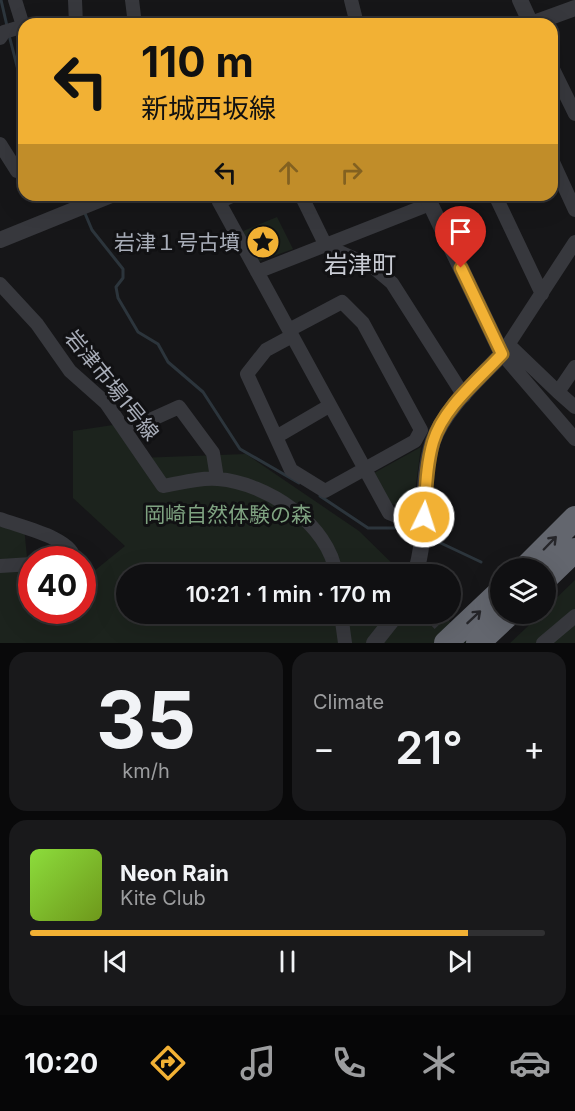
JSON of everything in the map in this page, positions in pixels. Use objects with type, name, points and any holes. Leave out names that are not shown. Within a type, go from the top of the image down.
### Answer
[{"type":"highway","points":[[535,558],[575,518]]},
{"type":"highway","points":[[556,568],[575,550]]},
{"type":"highway","points":[[446,643],[490,601]]},
{"type":"highway","points":[[478,643],[498,624]]},
{"type":"street","points":[[15,0],[21,18]]},
{"type":"street","points":[[75,0],[75,18]]},
{"type":"street","points":[[132,0],[134,18]]},
{"type":"street","points":[[351,0],[356,18]]},
{"type":"street","points":[[520,0],[528,18]]},
{"type":"street","points":[[548,18],[575,8]]},
{"type":"street","points":[[0,38],[4,32],[18,28]]},
{"type":"street","points":[[558,79],[575,114]]},
{"type":"street","points":[[558,97],[565,94]]},
{"type":"street","points":[[0,144],[18,171]]},
{"type":"street","points":[[558,173],[575,210]]},
{"type":"street","points":[[0,240],[92,201]]},
{"type":"street","points":[[221,201],[219,202],[389,513],[399,517],[424,517]]},
{"type":"street","points":[[304,201],[326,246],[374,267],[392,283],[464,396]]},
{"type":"street","points":[[257,272],[326,246],[426,201]]},
{"type":"street","points":[[429,201],[505,350],[575,439]]},
{"type":"street","points":[[498,201],[542,294]]},
{"type":"street","points":[[418,564],[428,464],[433,441],[443,421],[505,350],[575,242]]},
{"type":"street","name":"岩津市場1号線","points":[[0,284],[37,324],[70,370],[106,404],[163,486],[217,478],[248,486],[299,514],[320,534],[334,558],[335,564]]},
{"type":"street","points":[[342,302],[363,323],[421,430],[415,441],[325,491],[291,470],[276,437],[247,374],[266,350],[342,302]]},
{"type":"street","points":[[505,350],[575,407]]},
{"type":"street","points":[[558,392],[575,367]]},
{"type":"street","points":[[276,437],[329,406]]},
{"type":"street","points":[[126,431],[179,407],[213,453],[217,478]]},
{"type":"street","points":[[0,519],[43,531],[65,546]]},
{"type":"street","points":[[0,566],[18,565]]},
{"type":"street","points":[[543,643],[575,616]]},
{"type":"street","points":[[342,624],[345,643]]},
{"type":"street","points":[[374,643],[389,624]]},
{"type":"green space","points":[[277,217],[293,249],[257,262],[241,232]]},
{"type":"green space","name":"岡崎自然体験の森","points":[[113,425],[138,458],[246,454],[359,531],[393,564],[116,564],[116,624],[452,624],[472,643],[0,643],[0,518],[24,527],[26,546],[18,546],[18,624],[96,624],[96,569],[125,546],[73,498],[73,431]]},
{"type":"green space","points":[[421,447],[413,507],[391,504],[374,473]]},
{"type":"green space","points":[[575,580],[575,643],[510,643],[530,624],[556,624],[556,598]]},
{"type":"waterway","points":[[1,0],[7,26]]},
{"type":"waterway","points":[[9,35],[18,70]]},
{"type":"waterway","points":[[84,211],[92,230],[123,269],[123,278],[116,287],[118,298],[138,332],[158,344],[168,362],[203,392],[240,449],[299,483]]},
{"type":"waterway","points":[[320,496],[368,528],[409,528],[417,532]]},
{"type":"waterway","points":[[428,537],[481,562]]},
{"type":"tunnel","points":[[440,624],[457,642]]},
{"type":"place","name":"岩津１号古墳","points":[[263,242]]},
{"type":"district","name":"岩津町","points":[[360,264]]},
{"type":"route","points":[[424,517],[428,464],[433,441],[443,421],[502,354],[461,268]]}]
